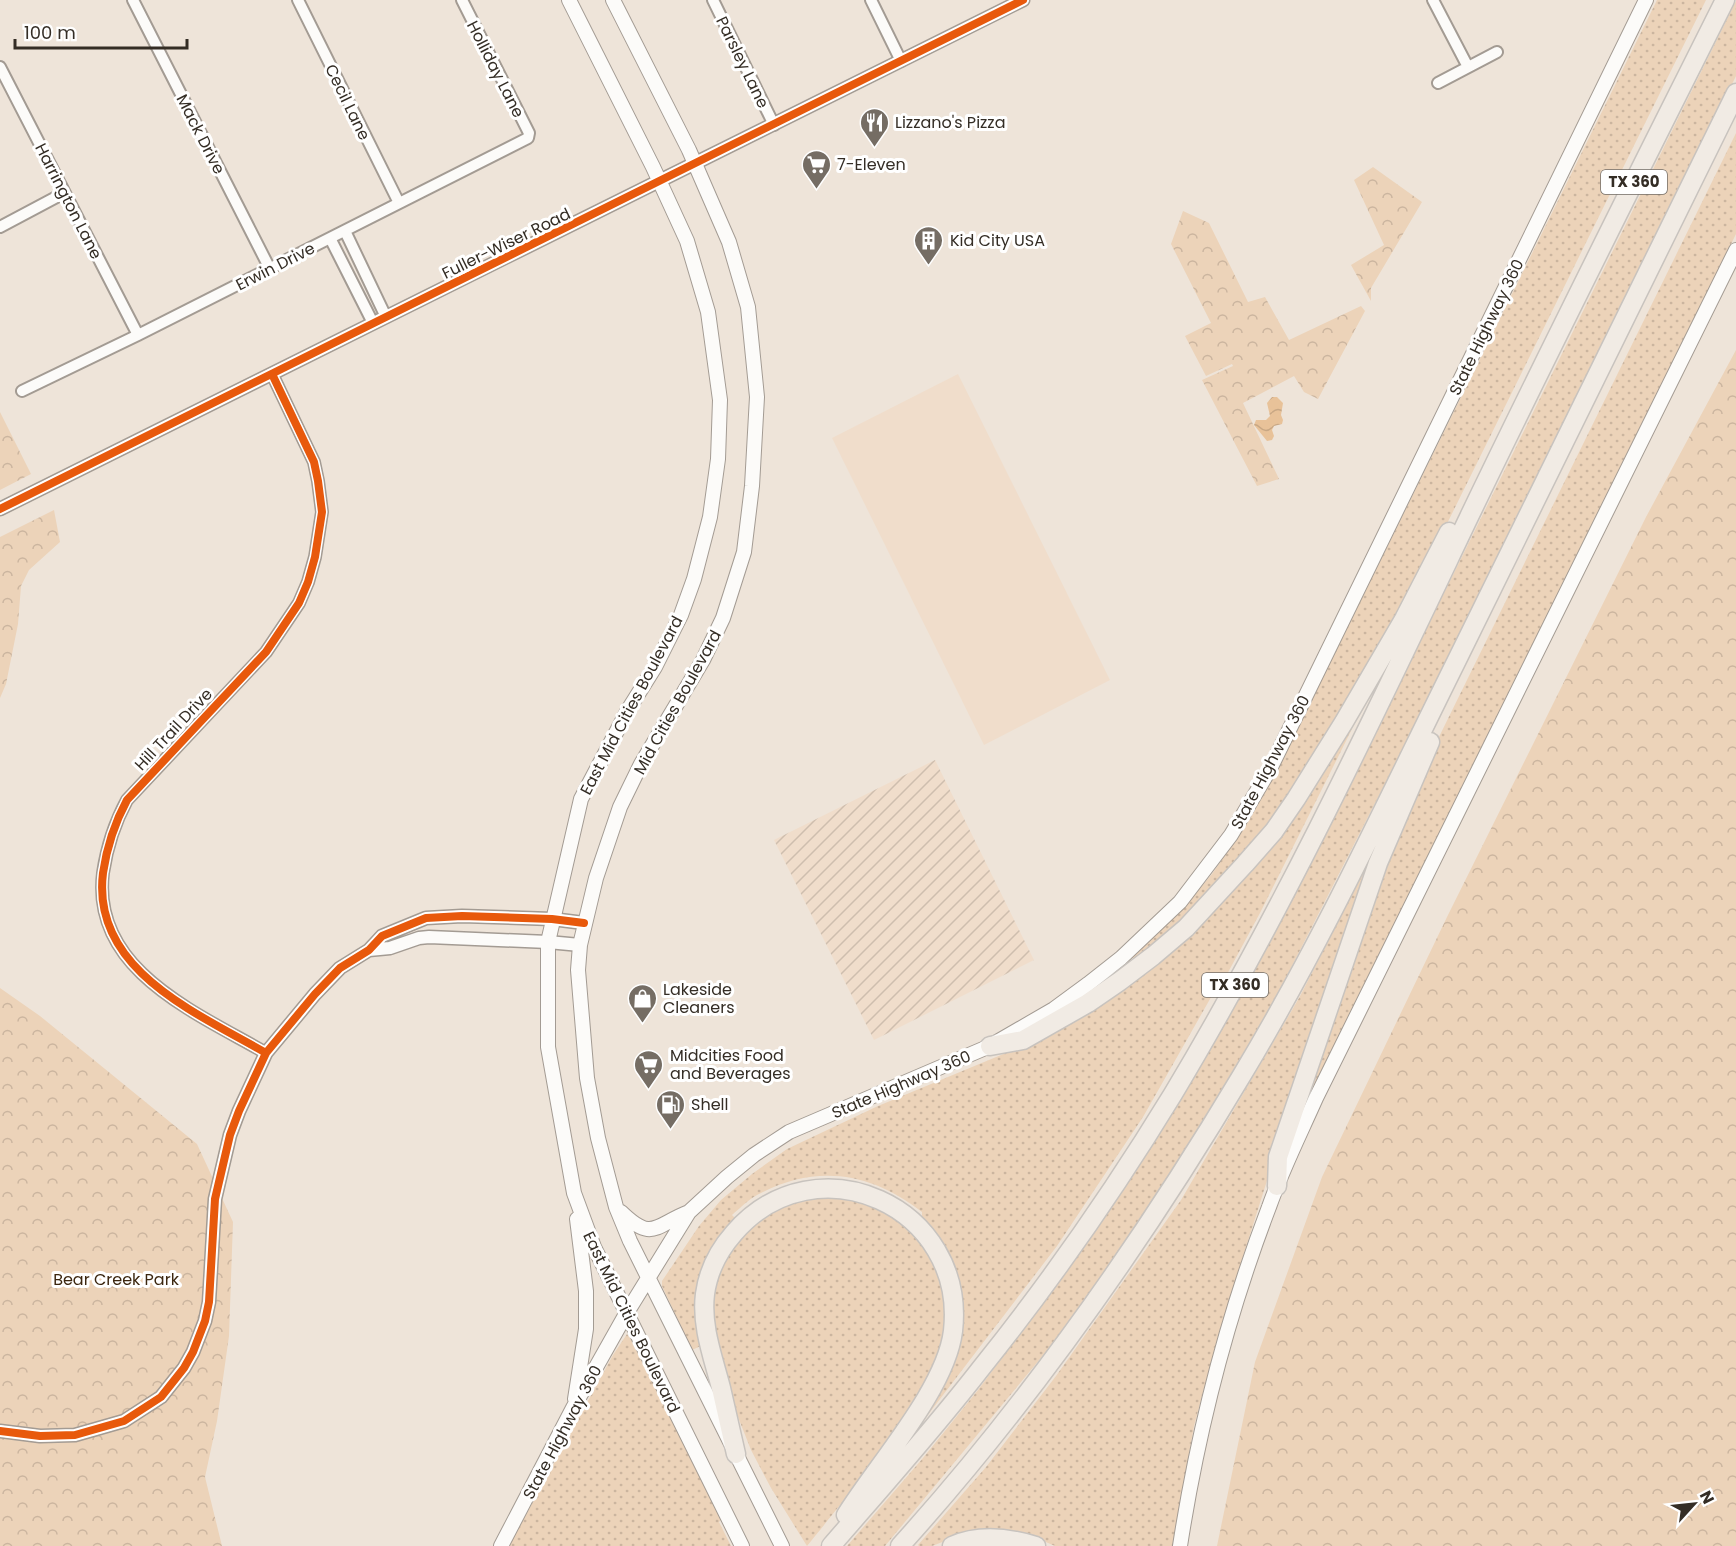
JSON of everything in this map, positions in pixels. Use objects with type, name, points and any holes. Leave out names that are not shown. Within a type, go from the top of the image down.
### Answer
[{"type":"highway","name":"TX 360","points":[[829,1546],[923,1440],[1012,1329],[1081,1233],[1171,1096],[1255,950],[1293,877],[1543,363],[1725,0]]},
{"type":"highway","name":"TX 360","points":[[900,1546],[1057,1354],[1155,1213],[1243,1073],[1361,854],[1736,93]]},
{"type":"highway","points":[[990,1046],[1023,1040],[1088,1003],[1145,963],[1201,912],[1274,831],[1344,722],[1404,619],[1525,383],[1543,363]]},
{"type":"highway","points":[[1276,1186],[1278,1157],[1378,863],[1416,771],[1550,489],[1558,458]]},
{"type":"highway","points":[[736,1454],[705,1320],[705,1294],[712,1267],[725,1243],[743,1222],[768,1204],[796,1192],[827,1188],[856,1191],[882,1200],[906,1215],[925,1233],[940,1255],[954,1305],[953,1333],[945,1360],[933,1384],[907,1428],[862,1490],[829,1546]]},
{"type":"highway","points":[[952,1546],[986,1538],[1017,1540],[1036,1546]]},
{"type":"main road","name":"East Mid Cities Boulevard","points":[[569,0],[660,181],[687,241],[699,277],[710,323],[720,400],[718,459],[710,517],[694,579],[681,615],[655,667],[628,710],[580,799],[552,919],[549,942],[548,1047],[574,1193],[594,1247],[742,1546]]},
{"type":"main road","name":"Mid Cities Boulevard","points":[[580,996],[578,970],[584,923],[596,878],[620,807],[641,764],[703,660],[723,618],[744,552],[752,486],[757,397],[748,307],[729,242],[695,163],[613,0]]},
{"type":"main road","name":"State Highway 360","points":[[501,1546],[573,1408],[626,1314],[689,1212],[754,1155],[789,1132],[990,1046],[1054,1010],[1121,958],[1180,902],[1231,836],[1270,769],[1646,0]]},
{"type":"main road","points":[[1180,1546],[1198,1445],[1212,1384],[1276,1186],[1316,1098],[1736,250]]},
{"type":"main road","name":"East Mid Cities Boulevard","points":[[580,996],[587,1078],[598,1138],[616,1206],[648,1278],[782,1546]]},
{"type":"main road","points":[[573,1408],[586,1329],[586,1291],[574,1193]]},
{"type":"main road","points":[[616,1206],[639,1228],[650,1230],[689,1212]]},
{"type":"street","name":"Mack Drive","points":[[133,0],[270,269]]},
{"type":"street","name":"Cecil Lane","points":[[298,0],[399,204]]},
{"type":"street","name":"Holliday Lane","points":[[462,0],[529,134],[528,138]]},
{"type":"street","name":"Parsley Lane","points":[[712,0],[774,125]]},
{"type":"street","points":[[871,0],[901,61]]},
{"type":"street","name":"Fuller-Wiser Road","points":[[0,508],[1023,0]]},
{"type":"street","points":[[1433,0],[1468,67]]},
{"type":"street","points":[[1438,83],[1497,52]]},
{"type":"street","name":"Harrington Lane","points":[[0,67],[138,335]]},
{"type":"street","name":"Erwin Drive","points":[[22,392],[528,138]]},
{"type":"street","points":[[0,227],[64,193]]},
{"type":"street","points":[[345,231],[386,317]]},
{"type":"street","points":[[330,238],[373,323]]},
{"type":"street","name":"Hill Trail Drive","points":[[266,1053],[168,996],[138,970],[120,948],[110,930],[104,912],[102,891],[105,857],[114,822],[127,800],[266,652],[299,603],[308,582],[315,557],[322,512],[318,481],[314,462],[272,374]]},
{"type":"street","points":[[6,1431],[40,1436],[75,1435],[124,1421],[161,1397],[184,1368],[201,1331],[209,1302],[214,1199],[223,1161],[239,1112],[266,1053],[340,968],[369,950],[382,936],[426,918],[462,916],[552,919],[584,923]]},
{"type":"street","points":[[369,950],[390,948],[429,937],[580,945]]},
{"type":"shaded area","points":[[958,374],[1110,680],[984,745],[832,438]]},
{"type":"shaded area","points":[[935,760],[1034,960],[874,1040],[774,840]]},
{"type":"green space","points":[[1657,0],[1706,0],[1432,554],[1289,799],[1210,895],[1135,962],[1132,957],[1174,917],[1223,859],[1288,748]]},
{"type":"green space","points":[[1736,1],[1736,76],[1393,768],[1271,1007],[1165,1183],[1065,1329],[885,1546],[847,1546],[978,1390],[1054,1288],[1131,1175],[1447,587]]},
{"type":"green space","points":[[1736,133],[1736,234],[1310,1093],[1308,1092],[1364,920],[1437,741]]},
{"type":"green space","points":[[1373,167],[1422,202],[1371,288],[1371,301],[1351,265],[1384,245],[1354,180]]},
{"type":"green space","points":[[1183,211],[1209,223],[1248,302],[1265,297],[1289,340],[1361,306],[1365,311],[1318,399],[1304,392],[1294,376],[1243,403],[1279,479],[1257,486],[1202,380],[1233,366],[1232,364],[1206,376],[1185,336],[1211,323],[1171,244]]},
{"type":"green space","points":[[1736,350],[1736,1546],[1217,1546],[1255,1362],[1322,1177],[1447,917],[1646,517]]},
{"type":"green space","points":[[0,412],[31,474],[0,490]]},
{"type":"green space","points":[[54,510],[60,542],[29,570],[21,586],[18,624],[6,684],[0,698],[0,537]]},
{"type":"green space","points":[[1348,725],[1352,729],[1260,913],[1218,991],[1214,992],[1143,1117],[1057,1246],[914,1433],[960,1319],[922,1220],[922,1212],[903,1198],[883,1188],[842,1176],[822,1176],[779,1185],[744,1204],[732,1215],[736,1219],[724,1233],[703,1345],[692,1350],[662,1286],[662,1281],[699,1226],[721,1200],[787,1149],[878,1106],[1013,1050],[1176,944]]},
{"type":"green space","points":[[1371,858],[1218,1336],[1194,1426],[1173,1546],[1055,1546],[1032,1536],[958,1536],[932,1546],[919,1546],[986,1467],[1056,1376],[1181,1200],[1299,998]]},
{"type":"green space","name":"Bear Creek Park","points":[[0,988],[40,1016],[197,1144],[233,1222],[229,1336],[217,1421],[205,1477],[222,1546],[0,1546]]},
{"type":"green space","points":[[807,1197],[861,1200],[909,1228],[921,1240],[935,1266],[942,1284],[946,1312],[944,1332],[937,1357],[907,1414],[866,1473],[807,1546],[771,1488],[751,1450],[738,1417],[715,1339],[712,1295],[721,1265],[737,1238],[781,1205]]},
{"type":"green space","points":[[627,1334],[721,1520],[719,1522],[731,1546],[509,1546],[613,1355]]},
{"type":"water","points":[[1272,397],[1277,397],[1283,403],[1281,415],[1283,420],[1282,424],[1274,426],[1272,430],[1274,436],[1272,440],[1267,441],[1254,425],[1256,420],[1266,420],[1270,416],[1267,403]]},
{"type":"cycle path","points":[[0,509],[1023,0]]},
{"type":"cycle path","points":[[266,1053],[181,1004],[154,984],[131,962],[114,936],[104,907],[103,873],[112,835],[127,800],[266,652],[299,603],[308,582],[315,557],[322,512],[318,481],[314,462],[272,374]]},
{"type":"cycle path","points":[[0,1431],[40,1436],[75,1435],[124,1421],[161,1397],[184,1368],[205,1321],[209,1302],[215,1199],[230,1135],[239,1111],[266,1053],[340,968],[369,950],[382,936],[426,918],[462,916],[552,919],[584,923]]},
{"type":"place","name":"Lizzano's Pizza","points":[[874,148]]},
{"type":"place","name":"7-Eleven","points":[[816,190]]},
{"type":"place","name":"Kid City USA","points":[[929,266]]},
{"type":"place","name":"Lakeside Cleaners","points":[[642,1024]]},
{"type":"place","name":"Midcities Food and Beverages","points":[[649,1090]]},
{"type":"place","name":"Shell","points":[[670,1130]]}]
